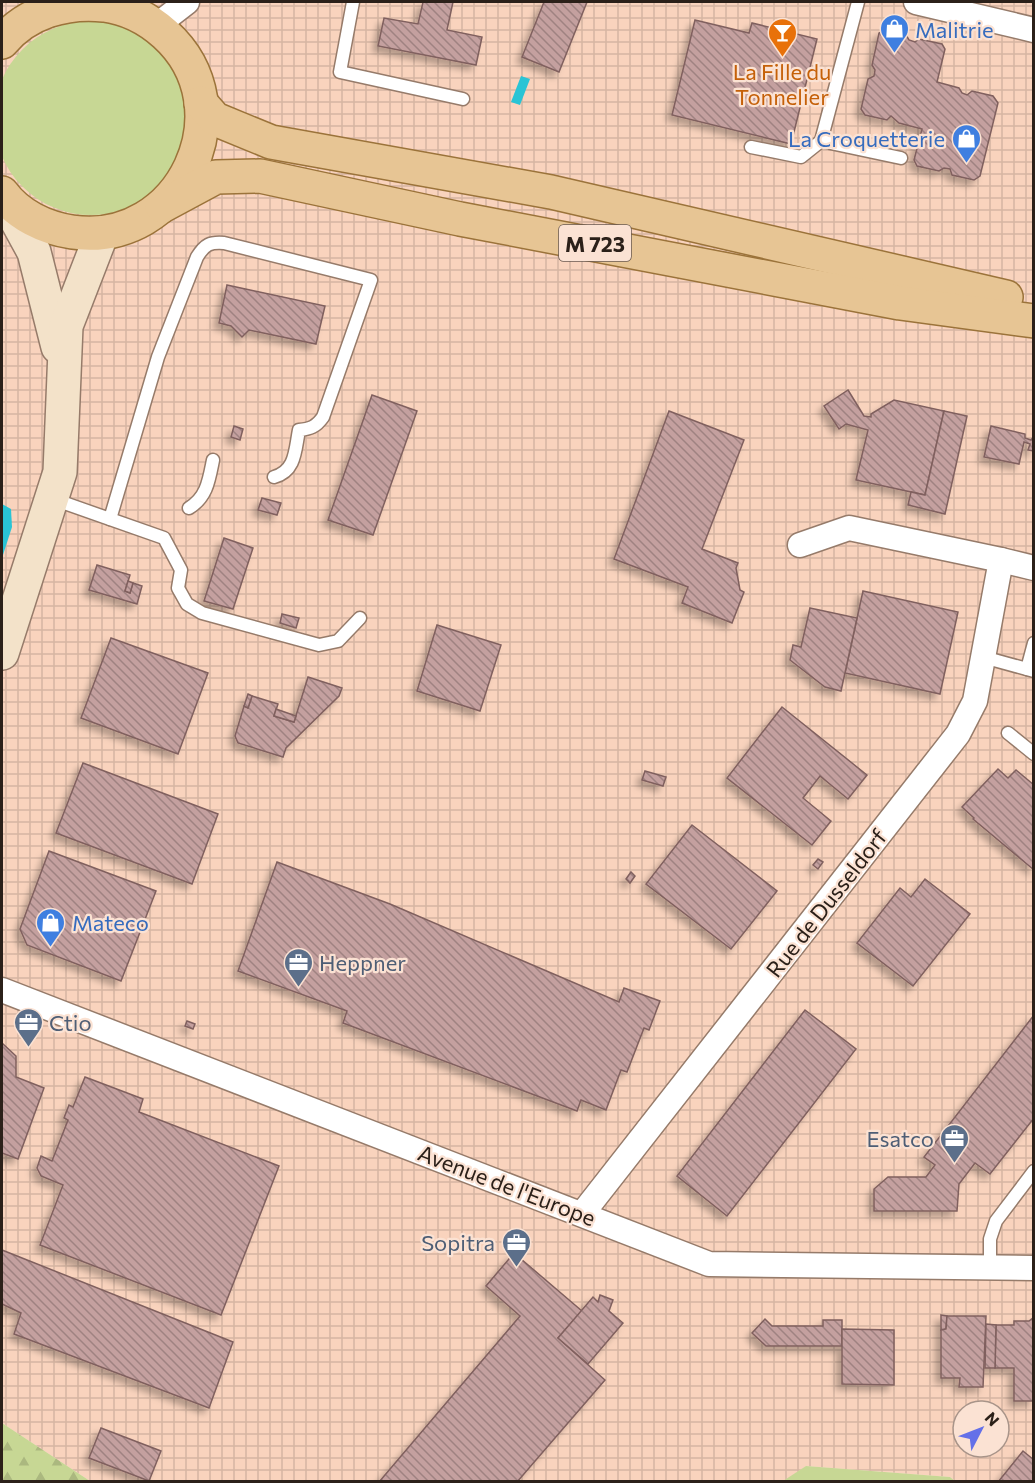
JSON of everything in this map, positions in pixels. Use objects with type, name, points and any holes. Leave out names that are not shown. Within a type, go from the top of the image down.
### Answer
[{"type":"main road","points":[[3,196],[40,223],[70,231],[102,232],[134,223],[162,206],[182,184],[195,159],[202,132],[201,103],[196,81],[173,41],[156,26],[110,4],[84,3],[52,8],[16,22]]},
{"type":"main road","name":"M 723","points":[[201,103],[215,119],[271,142],[551,192],[1034,305]]},
{"type":"main road","name":"M 723","points":[[162,206],[216,177],[260,176],[460,219],[900,303],[1034,321]]},
{"type":"main road","points":[[3,196],[34,252],[63,369]]},
{"type":"main road","points":[[2,653],[60,472],[66,326],[102,232]]},
{"type":"street","points":[[156,26],[187,2]]},
{"type":"street","points":[[916,2],[1034,30]]},
{"type":"street","points":[[800,545],[849,528],[1034,568]]},
{"type":"street","name":"Rue de Dusseldorf","points":[[582,1214],[958,734],[975,701],[1001,560]]},
{"type":"street","name":"Avenue de l'Europe","points":[[2,990],[709,1264],[1034,1268]]},
{"type":"lane","points":[[353,2],[340,72],[463,99]]},
{"type":"lane","points":[[751,147],[801,158],[821,141],[858,2]]},
{"type":"lane","points":[[821,141],[901,158]]},
{"type":"lane","points":[[110,519],[158,357],[204,245],[212,242],[224,243],[371,280],[323,417],[318,425],[299,430],[292,465],[285,474],[274,477]]},
{"type":"lane","points":[[189,508],[199,502],[206,492],[213,460]]},
{"type":"lane","points":[[52,499],[164,538],[181,570],[178,588],[187,604],[202,613],[319,645],[338,641],[360,618]]},
{"type":"lane","points":[[983,657],[1030,670],[1034,643]]},
{"type":"lane","points":[[1008,733],[1034,754]]},
{"type":"lane","points":[[990,1268],[990,1239],[996,1221],[1034,1171]]},
{"type":"shaded area","points":[[2,2],[1033,2],[1033,1481],[955,1481],[950,1477],[806,1466],[783,1482],[90,1481],[2,1423]]},
{"type":"green space","points":[[81,21],[101,21],[137,32],[160,49],[172,64],[181,81],[188,108],[188,128],[181,155],[172,172],[160,187],[145,199],[128,208],[101,215],[81,215],[45,204],[16,180],[5,164],[-2,146],[-6,128],[-6,108],[5,72],[29,43],[45,32],[63,25]]},
{"type":"green space","points":[[2,1423],[90,1481],[2,1481]]},
{"type":"green space","points":[[806,1466],[950,1477],[955,1481],[783,1481]]},
{"type":"water","points":[[521,76],[530,79],[520,105],[511,102]]},
{"type":"water","points":[[2,504],[11,509],[12,527],[2,558]]},
{"type":"building","points":[[423,2],[453,2],[447,30],[482,37],[476,65],[378,46],[384,18],[418,24]]},
{"type":"building","points":[[544,2],[587,2],[559,72],[522,57]]},
{"type":"building","points":[[695,20],[749,33],[752,23],[817,39],[791,144],[672,115]]},
{"type":"building","points":[[885,30],[906,35],[909,40],[915,42],[919,39],[942,44],[945,49],[937,82],[959,88],[967,95],[972,91],[993,96],[998,103],[980,176],[974,180],[952,175],[950,169],[944,168],[939,171],[917,166],[914,160],[922,129],[899,123],[891,116],[887,120],[865,115],[861,109],[868,79],[874,76],[875,70],[872,65],[879,33]]},
{"type":"building","points":[[227,285],[325,306],[316,344],[249,330],[242,337],[231,326],[219,323]]},
{"type":"building","points":[[848,390],[864,416],[871,417],[871,414],[894,400],[944,411],[925,495],[856,480],[868,430],[846,424],[839,429],[824,406]]},
{"type":"building","points":[[372,395],[417,411],[373,535],[328,520]]},
{"type":"building","points":[[669,411],[744,440],[702,549],[738,563],[736,568],[740,590],[744,592],[732,623],[682,603],[688,587],[614,559]]},
{"type":"building","points":[[944,411],[967,416],[945,514],[908,505],[911,492],[925,495]]},
{"type":"building","points":[[234,426],[243,429],[240,440],[231,437]]},
{"type":"building","points":[[991,426],[1025,434],[1025,438],[1031,440],[1034,436],[1034,451],[1028,450],[1030,444],[1024,442],[1019,464],[984,457]]},
{"type":"building","points":[[262,498],[281,503],[277,515],[258,510]]},
{"type":"building","points":[[224,538],[253,548],[233,609],[204,601]]},
{"type":"building","points":[[97,565],[130,575],[125,591],[130,593],[133,583],[142,586],[137,604],[89,590]]},
{"type":"building","points":[[128,581],[133,583],[130,593],[125,591]]},
{"type":"building","points":[[863,591],[958,612],[940,694],[845,673]]},
{"type":"building","points":[[810,608],[857,618],[841,691],[825,687],[790,660],[793,645],[801,647]]},
{"type":"building","points":[[282,614],[299,618],[296,628],[280,623]]},
{"type":"building","points":[[437,625],[501,645],[480,711],[417,691]]},
{"type":"building","points":[[111,638],[208,673],[178,754],[81,718]]},
{"type":"building","points":[[308,677],[342,688],[339,696],[286,748],[283,757],[238,743],[235,736],[244,706],[248,708],[252,696],[278,704],[274,716],[294,722]]},
{"type":"building","points":[[248,694],[252,696],[248,708],[244,706]]},
{"type":"building","points":[[782,707],[867,775],[848,799],[820,776],[803,798],[831,821],[812,845],[727,778]]},
{"type":"building","points":[[276,709],[296,716],[294,722],[274,716]]},
{"type":"building","points":[[83,763],[218,814],[192,884],[56,833]]},
{"type":"building","points":[[998,769],[1008,778],[1016,770],[1034,785],[1034,870],[962,807]]},
{"type":"building","points":[[645,771],[666,777],[663,786],[642,780]]},
{"type":"building","points":[[692,825],[777,891],[731,949],[646,884]]},
{"type":"building","points":[[49,851],[156,891],[121,981],[27,945],[20,929]]},
{"type":"building","points":[[818,859],[823,862],[818,869],[813,865]]},
{"type":"building","points":[[277,862],[390,904],[619,1002],[624,988],[660,1001],[649,1030],[644,1028],[627,1072],[621,1070],[606,1110],[581,1100],[577,1111],[343,1023],[347,1011],[238,971]]},
{"type":"building","points":[[631,872],[635,876],[630,883],[626,879]]},
{"type":"building","points":[[925,879],[970,914],[913,986],[857,943],[900,888],[911,897]]},
{"type":"building","points":[[805,1010],[856,1049],[727,1216],[677,1176]]},
{"type":"building","points":[[1034,1015],[1034,1118],[990,1174],[975,1163],[959,1184],[957,1211],[874,1211],[874,1189],[888,1177],[926,1177],[935,1165],[924,1157]]},
{"type":"building","points":[[187,1021],[195,1024],[193,1029],[185,1026]]},
{"type":"building","points":[[2,1043],[16,1056],[16,1077],[44,1088],[18,1159],[2,1153]]},
{"type":"building","points":[[85,1077],[143,1099],[139,1112],[279,1166],[221,1315],[40,1245],[63,1185],[41,1176],[37,1168],[41,1156],[52,1161],[68,1120],[64,1118],[69,1105],[73,1107]]},
{"type":"building","points":[[2,1250],[233,1342],[209,1408],[14,1334],[21,1313],[2,1304]]},
{"type":"building","points":[[514,1253],[582,1311],[558,1338],[605,1380],[517,1482],[379,1482],[520,1316],[486,1286]]},
{"type":"building","points":[[600,1295],[613,1300],[609,1311],[623,1323],[588,1364],[558,1338],[593,1297],[598,1302]]},
{"type":"building","points":[[941,1315],[947,1316],[946,1329],[941,1330]]},
{"type":"building","points":[[947,1316],[986,1316],[983,1387],[959,1387],[960,1378],[941,1378],[941,1330],[946,1329]]},
{"type":"building","points":[[1034,1317],[1034,1401],[1014,1401],[1014,1368],[995,1368],[996,1325],[1014,1325],[1014,1321],[1029,1321]]},
{"type":"building","points":[[765,1319],[772,1326],[823,1326],[823,1320],[842,1320],[842,1346],[766,1346],[752,1333]]},
{"type":"building","points":[[986,1324],[996,1325],[995,1368],[985,1368]]},
{"type":"building","points":[[842,1329],[894,1330],[894,1385],[842,1384]]},
{"type":"building","points":[[101,1428],[161,1451],[149,1481],[89,1458]]},
{"type":"building","points":[[1023,1451],[1034,1460],[1034,1482],[998,1482]]},
{"type":"place","name":"Malitrie","points":[[894,54]]},
{"type":"place","name":"La Fille du Tonnelier","points":[[782,58]]},
{"type":"place","name":"La Croquetterie","points":[[966,164]]},
{"type":"place","name":"Mateco","points":[[51,948]]},
{"type":"place","name":"Heppner","points":[[298,988]]},
{"type":"place","name":"Ctio","points":[[28,1048]]},
{"type":"place","name":"Esatco","points":[[955,1164]]},
{"type":"place","name":"Sopitra","points":[[516,1268]]}]
